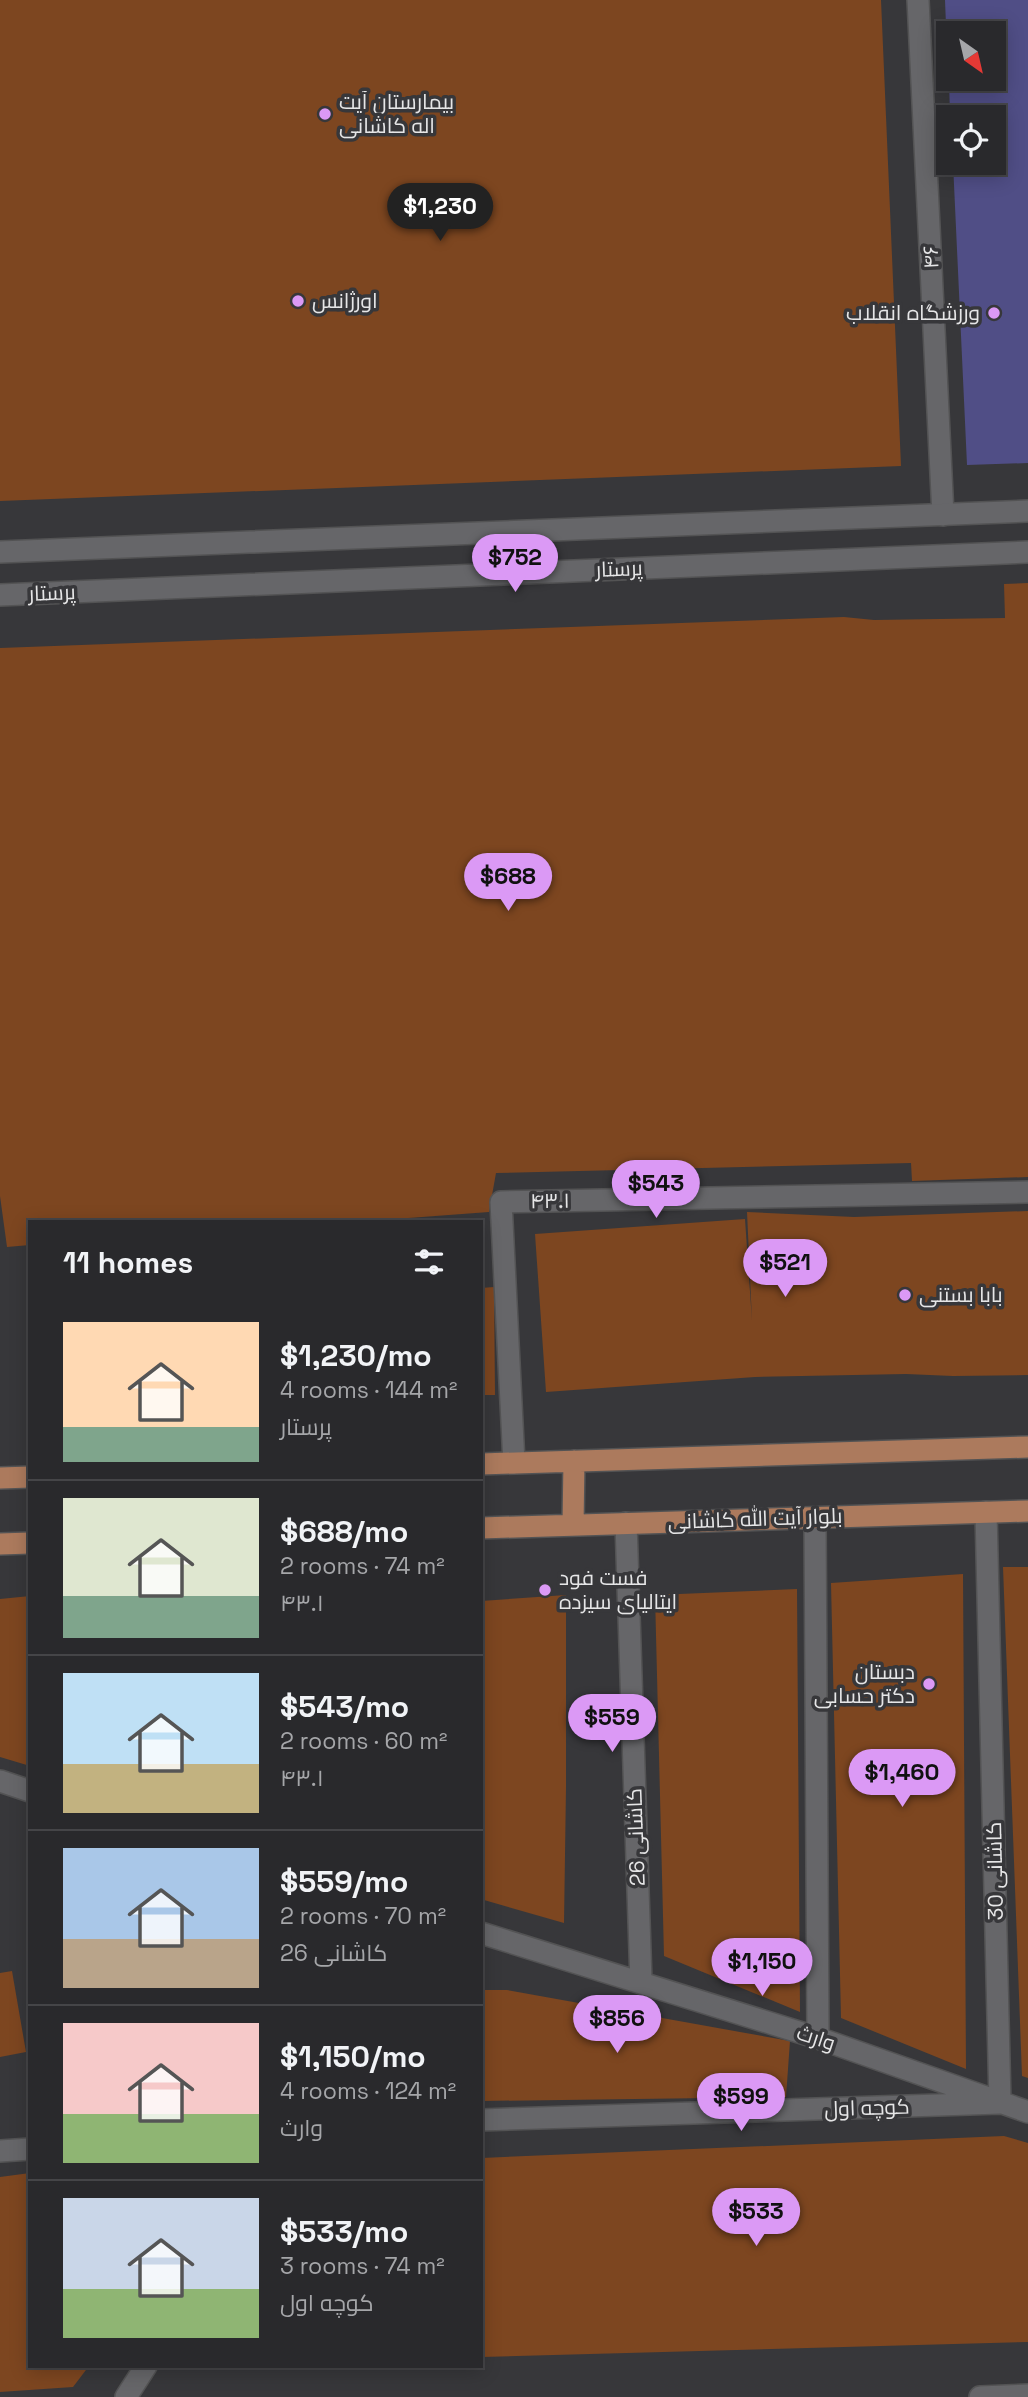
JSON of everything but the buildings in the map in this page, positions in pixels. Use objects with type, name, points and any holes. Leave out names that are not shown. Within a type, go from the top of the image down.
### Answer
[{"type":"main road","points":[[483,1464],[1028,1447]]},
{"type":"main road","points":[[573,1525],[574,1461]]},
{"type":"main road","points":[[0,1478],[28,1477]]},
{"type":"main road","name":"بلوار آیت الله کاشانی","points":[[483,1528],[1028,1511]]},
{"type":"main road","points":[[0,1544],[28,1543]]},
{"type":"street","name":"۴۶","points":[[918,0],[943,515]]},
{"type":"street","name":"پرستار","points":[[0,552],[1028,511]]},
{"type":"street","name":"پرستار","points":[[0,595],[1028,552]]},
{"type":"street","name":"۴۳.۱","points":[[514,1462],[501,1202],[1028,1192]]},
{"type":"street","name":"کاشانی 30","points":[[986,1512],[1000,2103]]},
{"type":"street","points":[[815,1518],[818,2038]]},
{"type":"street","name":"کاشانی 26","points":[[626,1524],[641,1982]]},
{"type":"street","points":[[0,1781],[28,1790]]},
{"type":"street","name":"وارث","points":[[483,1934],[818,2038],[1028,2112]]},
{"type":"street","name":"کوچه اول","points":[[483,2120],[1000,2103]]},
{"type":"street","points":[[0,2151],[28,2149]]},
{"type":"street","points":[[126,2397],[145,2368]]},
{"type":"street","points":[[980,2397],[1028,2395]]},
{"type":"shaded area","name":"ورزشگاه انقلاب","points":[[945,0],[1028,0],[1028,463],[967,465],[954,175],[1006,175],[1006,105],[950,105],[949,91],[1006,91],[1006,21],[946,21]]},
{"type":"place","name":"بیمارستان آیت اله کاشانی","points":[[325,114]]},
{"type":"place","name":"اورژانس","points":[[298,301]]},
{"type":"place","name":"ورزشگاه انقلاب","points":[[994,313]]},
{"type":"place","name":"بابا بستنی","points":[[905,1295]]},
{"type":"place","name":"فست فود ایتالیای سیزده","points":[[545,1590]]},
{"type":"place","name":"دبستان دکتر حسابی","points":[[929,1684]]}]
